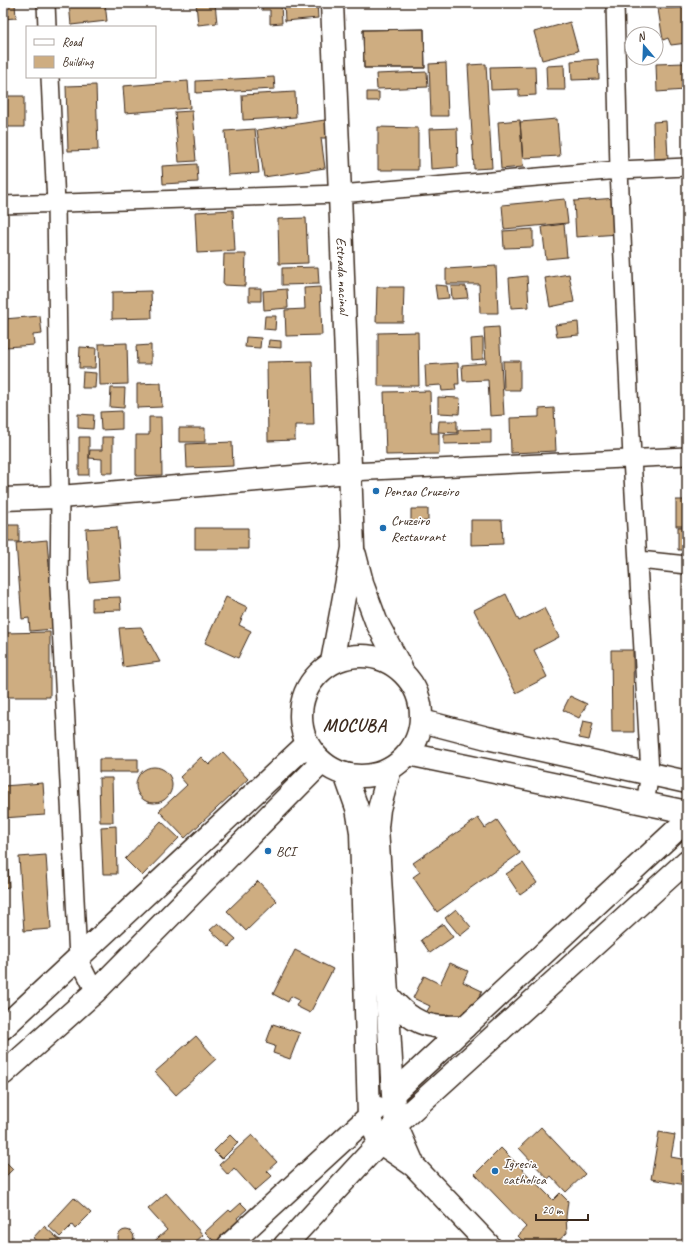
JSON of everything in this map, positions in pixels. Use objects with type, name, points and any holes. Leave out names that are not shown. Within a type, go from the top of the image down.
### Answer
[{"type":"main road","name":"Estrada nacinal","points":[[332,3],[353,548]]},
{"type":"main road","points":[[3,499],[60,497],[350,472]]},
{"type":"main road","points":[[332,662],[353,548]]},
{"type":"main road","points":[[353,548],[363,586],[376,621],[401,668],[418,692],[422,721],[418,739],[408,754],[390,769],[375,774],[360,776],[345,774],[322,762],[308,744],[300,722],[303,698],[314,677],[332,662],[355,655],[380,657],[401,668]]},
{"type":"main road","points":[[422,721],[487,738],[687,782]]},
{"type":"main road","points":[[3,1028],[308,744]]},
{"type":"main road","points":[[408,754],[687,812]]},
{"type":"main road","points":[[3,1074],[95,992],[322,762]]},
{"type":"main road","points":[[390,769],[379,809],[377,828],[392,1094],[396,1125],[414,1166]]},
{"type":"main road","points":[[345,774],[357,808],[361,832],[369,1117],[379,1142],[414,1166],[489,1245]]},
{"type":"main road","points":[[229,1245],[369,1117],[687,820]]},
{"type":"main road","points":[[285,1245],[396,1125],[687,861]]},
{"type":"main road","points":[[387,994],[406,1014],[418,1022],[434,1026],[465,1026]]},
{"type":"street","points":[[46,3],[47,26]]},
{"type":"street","points":[[615,3],[619,170],[632,458],[650,773],[645,804]]},
{"type":"street","points":[[50,78],[56,204],[60,497],[58,586],[78,958],[95,992]]},
{"type":"street","points":[[3,205],[340,194],[619,170],[687,167]]},
{"type":"street","points":[[350,472],[687,456]]},
{"type":"street","points":[[639,560],[687,565]]},
{"type":"building","points":[[3,3],[15,3],[16,18],[3,19]]},
{"type":"building","points":[[69,3],[105,3],[107,21],[71,25]]},
{"type":"building","points":[[196,3],[215,3],[217,23],[198,25]]},
{"type":"building","points":[[262,3],[281,3],[282,23],[270,24],[270,10],[262,10]]},
{"type":"building","points":[[284,3],[317,3],[318,18],[285,21]]},
{"type":"building","points":[[687,7],[687,43],[671,45],[668,38],[664,40],[664,26],[661,26],[658,9]]},
{"type":"building","points":[[570,22],[578,51],[542,60],[534,32]]},
{"type":"building","points":[[424,29],[425,68],[364,68],[363,30]]},
{"type":"building","points":[[424,29],[425,68],[364,68],[363,30]]},
{"type":"building","points":[[598,59],[599,79],[572,80],[571,61]]},
{"type":"building","points":[[446,63],[448,116],[431,116],[429,64]]},
{"type":"building","points":[[684,63],[685,90],[657,92],[656,66],[664,66],[664,64]]},
{"type":"building","points":[[486,64],[492,168],[474,169],[468,65]]},
{"type":"building","points":[[564,65],[565,90],[547,90],[546,66]]},
{"type":"building","points":[[535,66],[536,95],[519,96],[519,89],[491,90],[490,67]]},
{"type":"building","points":[[427,72],[428,87],[377,89],[376,74]]},
{"type":"building","points":[[274,77],[275,89],[196,93],[196,81]]},
{"type":"building","points":[[188,81],[190,108],[125,113],[123,86]]},
{"type":"building","points":[[96,85],[98,150],[68,151],[66,86]]},
{"type":"building","points":[[295,92],[296,117],[243,120],[242,95]]},
{"type":"building","points":[[367,92],[379,92],[379,101],[367,101]]},
{"type":"building","points":[[3,96],[24,96],[24,127],[3,127]]},
{"type":"building","points":[[192,111],[196,161],[179,162],[175,112]]},
{"type":"building","points":[[557,119],[560,156],[523,158],[520,122]]},
{"type":"building","points":[[325,120],[327,138],[321,138],[325,168],[264,177],[257,130]]},
{"type":"building","points":[[520,120],[523,167],[501,169],[498,122]]},
{"type":"building","points":[[666,121],[668,158],[654,159],[653,122]]},
{"type":"building","points":[[378,127],[418,128],[418,170],[378,170]]},
{"type":"building","points":[[457,128],[458,167],[431,169],[429,129]]},
{"type":"building","points":[[255,129],[259,173],[228,175],[225,131]]},
{"type":"building","points":[[197,164],[198,182],[163,184],[162,166]]},
{"type":"building","points":[[617,198],[619,234],[576,237],[574,201]]},
{"type":"building","points":[[565,199],[568,223],[504,229],[502,205]]},
{"type":"building","points":[[233,210],[235,251],[197,253],[195,212]]},
{"type":"building","points":[[306,218],[308,263],[279,264],[278,219]]},
{"type":"building","points":[[564,224],[567,257],[546,259],[542,227]]},
{"type":"building","points":[[533,229],[533,247],[504,248],[503,231]]},
{"type":"building","points":[[224,254],[246,254],[245,286],[223,285]]},
{"type":"building","points":[[496,266],[498,313],[480,313],[479,284],[446,284],[446,269]]},
{"type":"building","points":[[318,267],[319,284],[282,285],[282,268]]},
{"type":"building","points":[[569,274],[574,302],[550,307],[545,278]]},
{"type":"building","points":[[527,276],[529,307],[511,308],[509,278]]},
{"type":"building","points":[[435,285],[447,286],[449,298],[437,299]]},
{"type":"building","points":[[451,286],[466,286],[468,298],[452,299]]},
{"type":"building","points":[[320,287],[322,335],[286,336],[285,310],[305,309],[304,288]]},
{"type":"building","points":[[377,287],[404,287],[403,322],[376,322]]},
{"type":"building","points":[[249,288],[261,288],[261,301],[249,301]]},
{"type":"building","points":[[287,289],[288,308],[264,310],[263,291]]},
{"type":"building","points":[[151,291],[152,318],[112,319],[112,292]]},
{"type":"building","points":[[40,316],[42,334],[33,335],[34,345],[6,347],[4,319]]},
{"type":"building","points":[[265,316],[276,316],[275,330],[264,329]]},
{"type":"building","points":[[578,322],[579,335],[557,337],[555,325]]},
{"type":"building","points":[[499,327],[504,415],[490,416],[488,380],[463,381],[462,365],[486,363],[484,328]]},
{"type":"building","points":[[418,332],[419,386],[378,386],[378,333]]},
{"type":"building","points":[[246,337],[261,338],[260,348],[245,347]]},
{"type":"building","points":[[483,338],[483,359],[472,360],[471,339]]},
{"type":"building","points":[[269,340],[281,341],[281,348],[268,347]]},
{"type":"building","points":[[127,343],[128,384],[100,385],[99,344]]},
{"type":"building","points":[[151,345],[151,364],[137,364],[136,346]]},
{"type":"building","points":[[80,347],[96,348],[95,368],[79,368]]},
{"type":"building","points":[[312,361],[314,425],[295,425],[295,440],[268,441],[267,362]]},
{"type":"building","points":[[503,361],[520,361],[520,390],[504,390]]},
{"type":"building","points":[[458,363],[459,384],[455,384],[456,390],[442,391],[441,385],[426,386],[425,365]]},
{"type":"building","points":[[83,372],[96,373],[95,388],[82,388]]},
{"type":"building","points":[[161,383],[162,407],[137,408],[137,384]]},
{"type":"building","points":[[111,388],[125,388],[124,408],[110,407]]},
{"type":"building","points":[[430,391],[431,433],[439,433],[439,454],[386,455],[384,392]]},
{"type":"building","points":[[438,397],[460,398],[459,414],[438,413]]},
{"type":"building","points":[[554,408],[556,451],[511,453],[510,418],[539,417],[539,409]]},
{"type":"building","points":[[122,411],[122,429],[101,430],[100,412]]},
{"type":"building","points":[[78,414],[94,415],[93,429],[78,428]]},
{"type":"building","points":[[149,417],[161,417],[162,475],[136,476],[136,435],[149,435]]},
{"type":"building","points":[[439,421],[457,421],[457,433],[438,432]]},
{"type":"building","points":[[179,428],[205,428],[205,442],[179,442]]},
{"type":"building","points":[[491,429],[491,443],[444,444],[444,435],[458,434],[458,430]]},
{"type":"building","points":[[79,437],[89,437],[89,475],[79,475]]},
{"type":"building","points":[[102,437],[113,437],[113,473],[102,473],[102,459],[89,458],[90,450],[102,450]]},
{"type":"building","points":[[232,442],[233,466],[187,468],[186,444]]},
{"type":"building","points":[[676,500],[687,500],[687,526],[676,526]]},
{"type":"building","points":[[411,509],[428,509],[428,521],[411,522]]},
{"type":"building","points":[[471,520],[502,520],[503,544],[471,545]]},
{"type":"building","points":[[3,525],[19,525],[19,542],[3,542]]},
{"type":"building","points":[[117,527],[121,579],[89,582],[86,529]]},
{"type":"building","points":[[678,527],[687,527],[687,550],[678,550]]},
{"type":"building","points":[[195,528],[248,528],[248,549],[195,549]]},
{"type":"building","points":[[47,540],[54,629],[30,631],[29,618],[22,619],[16,543]]},
{"type":"building","points":[[686,572],[687,588],[684,588]]},
{"type":"building","points":[[506,594],[519,621],[544,608],[559,637],[534,650],[547,677],[516,693],[474,610]]},
{"type":"building","points":[[120,597],[121,610],[92,611],[92,598]]},
{"type":"building","points":[[226,597],[247,607],[239,625],[251,631],[238,658],[205,643]]},
{"type":"building","points":[[141,627],[160,662],[123,667],[119,628]]},
{"type":"building","points":[[50,632],[50,697],[3,697],[3,633]]},
{"type":"building","points":[[611,650],[633,650],[634,732],[612,732]]},
{"type":"building","points":[[570,696],[587,704],[579,718],[563,710]]},
{"type":"building","points":[[583,721],[593,723],[589,740],[579,738]]},
{"type":"building","points":[[223,752],[248,779],[185,838],[159,811],[187,785],[180,777],[201,757],[209,765]]},
{"type":"building","points":[[99,759],[138,759],[138,772],[99,772]]},
{"type":"building","points":[[154,767],[167,772],[172,785],[167,798],[154,803],[141,798],[136,785],[141,772]]},
{"type":"building","points":[[99,778],[112,778],[113,822],[100,822]]},
{"type":"building","points":[[43,783],[45,815],[3,818],[3,786]]},
{"type":"building","points":[[478,818],[485,828],[497,820],[520,853],[437,912],[413,877],[420,872],[413,863]]},
{"type":"building","points":[[161,821],[179,838],[142,876],[125,859]]},
{"type":"building","points":[[116,826],[117,874],[103,874],[101,827]]},
{"type":"building","points":[[3,847],[7,847],[9,887],[3,888]]},
{"type":"building","points":[[46,855],[51,929],[24,931],[19,857]]},
{"type":"building","points":[[523,863],[537,883],[520,895],[506,874]]},
{"type":"building","points":[[258,881],[277,901],[246,931],[227,911]]},
{"type":"building","points":[[456,909],[471,927],[460,936],[445,918]]},
{"type":"building","points":[[218,923],[236,939],[229,947],[210,930]]},
{"type":"building","points":[[443,924],[453,937],[430,953],[421,940]]},
{"type":"building","points":[[295,950],[333,969],[310,1013],[296,1006],[299,1000],[291,996],[288,1002],[273,994]]},
{"type":"building","points":[[450,963],[468,971],[463,982],[482,991],[467,1023],[447,1014],[443,1023],[425,1015],[430,1006],[413,998],[424,976],[440,984]]},
{"type":"building","points":[[273,1024],[300,1033],[290,1059],[273,1053],[275,1046],[266,1043]]},
{"type":"building","points":[[196,1036],[216,1059],[176,1095],[155,1072]]},
{"type":"building","points":[[541,1127],[585,1174],[566,1192],[551,1176],[548,1179],[519,1148]]},
{"type":"building","points":[[659,1132],[675,1135],[671,1157],[687,1160],[686,1185],[651,1179]]},
{"type":"building","points":[[230,1135],[238,1143],[222,1159],[214,1151]]},
{"type":"building","points":[[252,1135],[277,1162],[267,1171],[272,1176],[255,1191],[234,1168],[228,1175],[219,1165]]},
{"type":"building","points":[[501,1148],[553,1200],[560,1193],[568,1201],[566,1217],[567,1233],[558,1241],[526,1244],[518,1236],[526,1227],[475,1174]]},
{"type":"building","points":[[3,1159],[13,1169],[3,1179]]},
{"type":"building","points":[[166,1193],[203,1235],[192,1245],[150,1245],[167,1230],[148,1209]]},
{"type":"building","points":[[74,1198],[91,1213],[75,1229],[72,1225],[60,1237],[48,1226]]},
{"type":"building","points":[[241,1203],[247,1209],[237,1218],[240,1222],[217,1244],[205,1232],[229,1210],[231,1212]]},
{"type":"building","points":[[44,1226],[65,1245],[41,1245],[33,1238]]},
{"type":"building","points":[[123,1230],[129,1230],[134,1235],[132,1244],[129,1246],[123,1246],[118,1241],[118,1235]]},
{"type":"place","name":"Pensao Cruzeiro","points":[[376,491]]},
{"type":"place","name":"Cruzeiro Restaurant","points":[[383,528]]},
{"type":"place","name":"BCI","points":[[268,851]]},
{"type":"place","name":"Igresia catholica","points":[[495,1171]]},
{"type":"district","name":"MOCUBA","points":[[355,725]]}]
